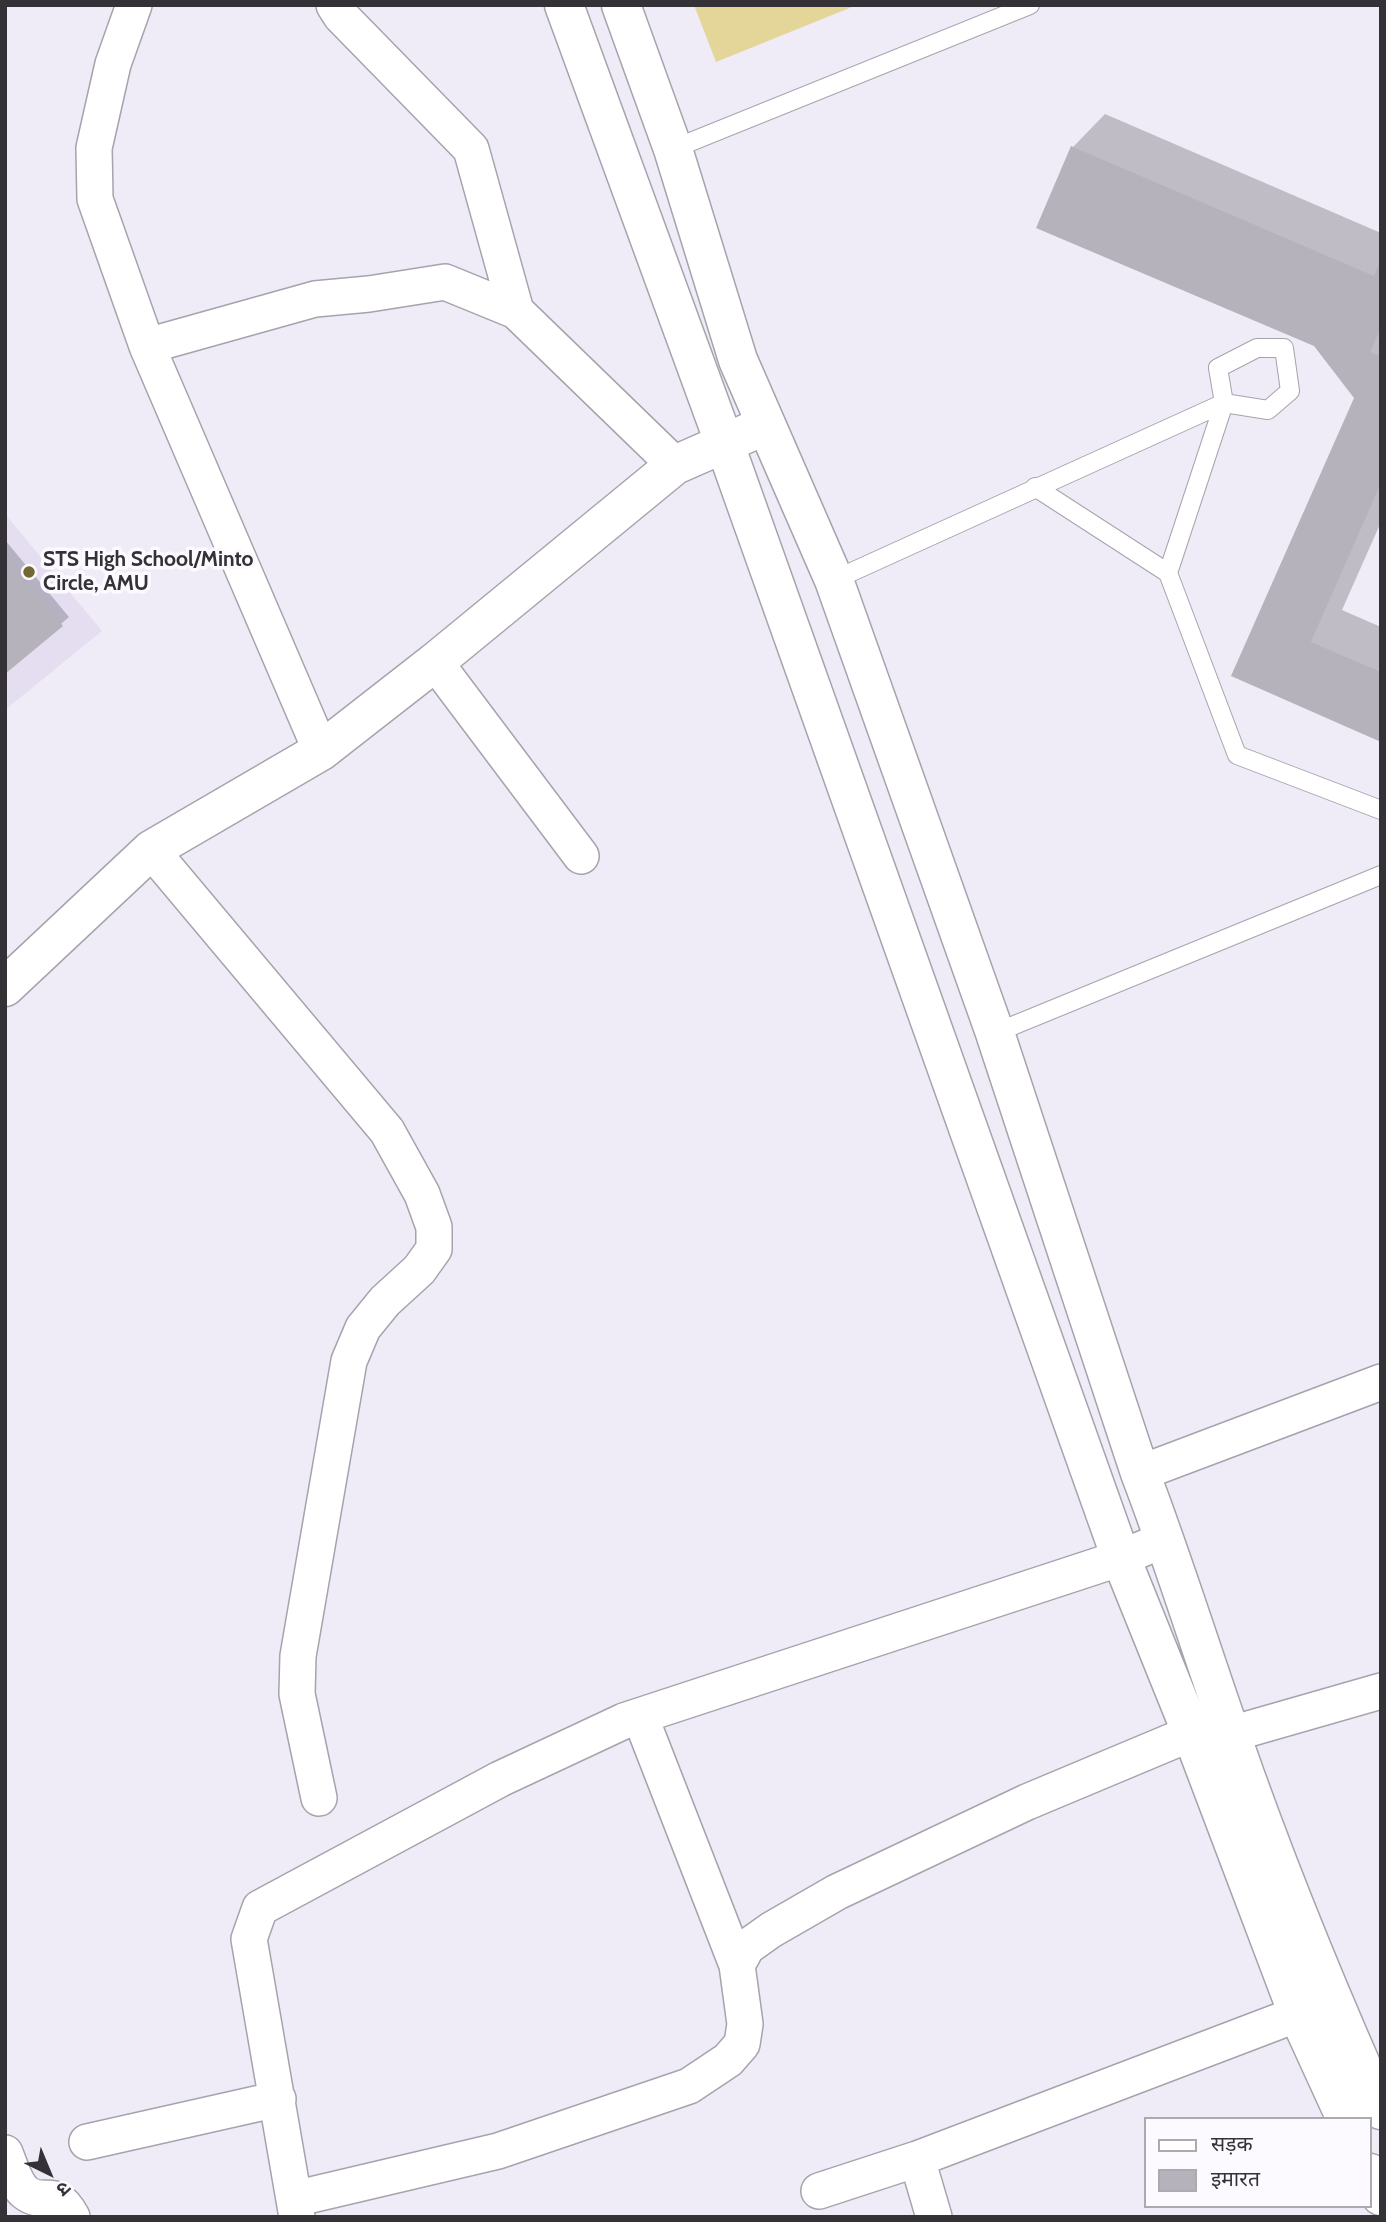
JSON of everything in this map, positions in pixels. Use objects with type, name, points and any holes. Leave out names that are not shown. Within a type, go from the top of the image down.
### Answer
[{"type":"main road","points":[[564,5],[724,442],[1121,1558],[1216,1729]]},
{"type":"main road","points":[[621,5],[673,149],[738,360],[834,580],[995,1032],[1140,1473],[1165,1539],[1216,1729],[1314,2005],[1345,2117]]},
{"type":"main road","points":[[5,987],[150,850],[321,751],[435,662],[676,465],[766,425]]},
{"type":"main road","points":[[1314,2005],[1381,2110]]},
{"type":"main road","points":[[1372,2177],[1381,2196]]},
{"type":"street","points":[[134,5],[113,64],[94,148],[95,199],[148,346],[321,751]]},
{"type":"street","points":[[334,5],[341,16],[471,149],[516,311]]},
{"type":"street","points":[[148,346],[315,299],[445,282],[516,311],[676,465]]},
{"type":"street","points":[[435,662],[581,856]]},
{"type":"street","points":[[150,850],[387,1131],[422,1194],[434,1227],[434,1249],[419,1270],[385,1301],[363,1328],[349,1361],[298,1656],[297,1694],[319,1798]]},
{"type":"street","points":[[1140,1473],[1381,1382]]},
{"type":"street","points":[[640,1716],[737,1965],[745,2024],[743,2044],[728,2060],[689,2086],[498,2151],[295,2208],[249,1939],[260,1908],[500,1779],[624,1721],[1121,1558],[1165,1539]]},
{"type":"street","points":[[737,1965],[747,1947],[837,1892],[1027,1802],[1216,1729],[1381,1691]]},
{"type":"street","points":[[819,2191],[917,2159],[1314,2005]]},
{"type":"street","points":[[87,2142],[278,2099]]},
{"type":"street","points":[[5,2153],[21,2189],[33,2197],[57,2198],[72,2217]]},
{"type":"street","points":[[917,2159],[934,2217]]},
{"type":"lane","points":[[673,149],[1030,5]]},
{"type":"lane","points":[[834,580],[1224,403],[1268,410],[1290,391],[1284,348],[1257,348],[1218,368],[1224,403],[1168,573]]},
{"type":"lane","points":[[1035,487],[1168,573],[1237,755],[1381,810]]},
{"type":"lane","points":[[995,1032],[1381,875]]},
{"type":"shaded area","points":[[694,5],[857,5],[716,62]]},
{"type":"shaded area","name":"STS High School/Minto Circle, AMU","points":[[5,514],[102,631],[5,710]]},
{"type":"building","points":[[1071,146],[1374,276],[1381,259],[1381,328],[1370,352],[1381,356],[1381,483],[1311,642],[1381,672],[1381,742],[1231,676],[1354,398],[1314,346],[1036,228]]},
{"type":"building","points":[[5,557],[63,626],[5,674]]},
{"type":"place","name":"STS High School/Minto Circle, AMU","points":[[29,572]]}]
